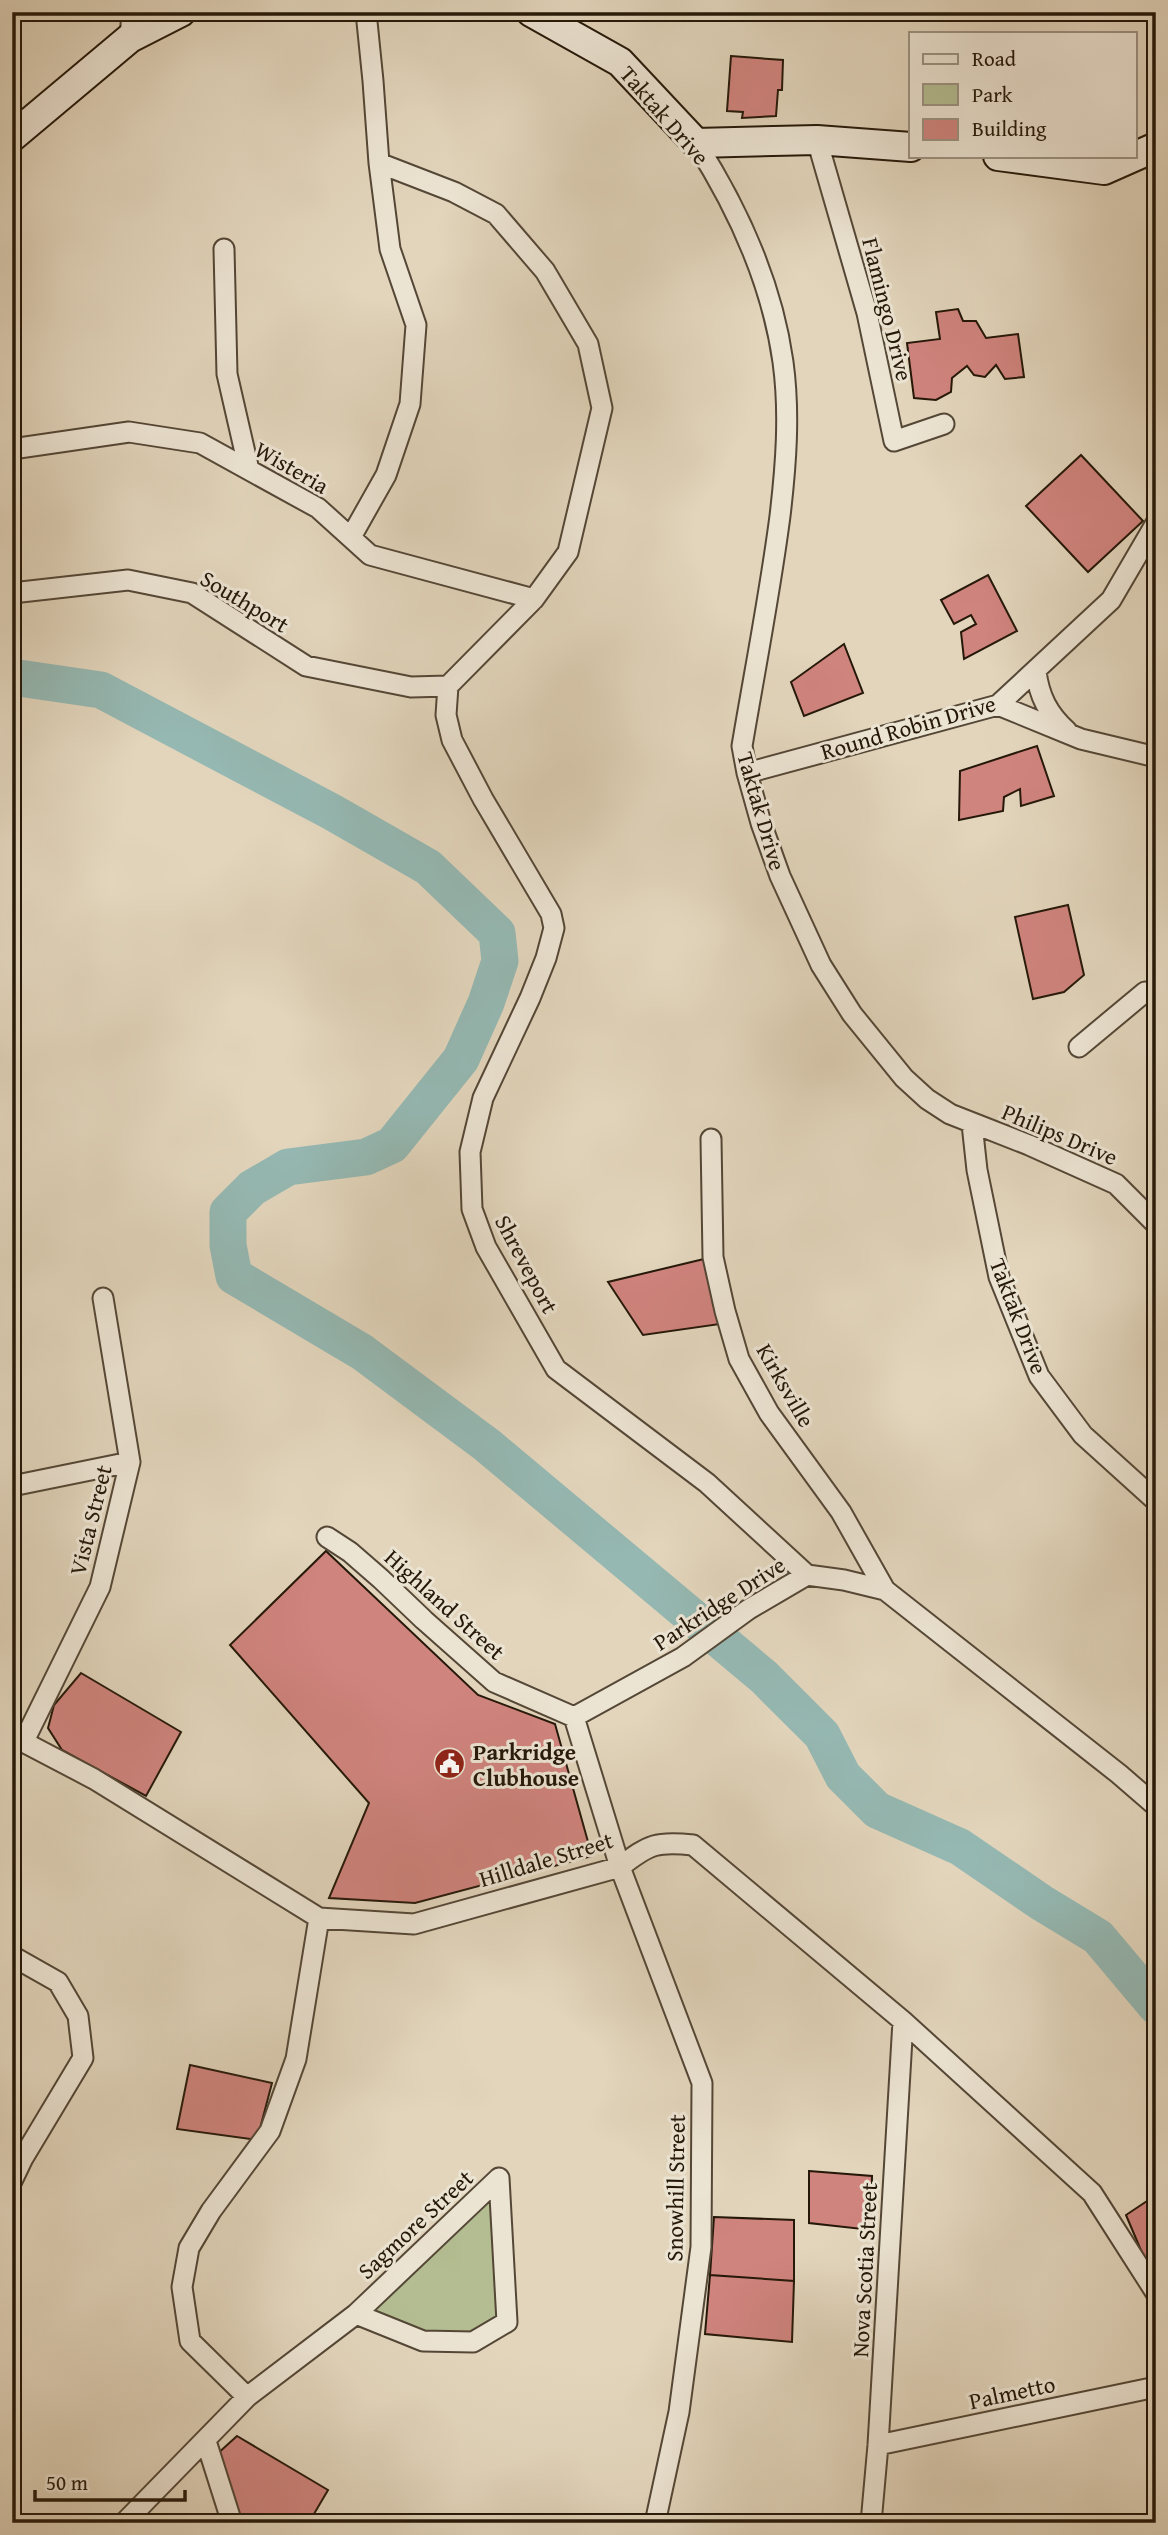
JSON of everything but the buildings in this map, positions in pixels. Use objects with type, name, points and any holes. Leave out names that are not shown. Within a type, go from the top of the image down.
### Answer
[{"type":"street","points":[[12,137],[131,25],[181,12]]},
{"type":"street","points":[[351,537],[386,475],[410,404],[416,325],[390,249],[379,163],[366,12]]},
{"type":"street","name":"Taktak Drive","points":[[531,12],[620,62],[696,143],[724,186],[750,240],[771,307],[783,362],[786,464],[774,566],[742,746],[747,773],[780,876],[821,965],[852,1014],[904,1078],[926,1099],[972,1124],[977,1170],[999,1277],[1039,1376],[1083,1435],[1156,1501]]},
{"type":"street","points":[[696,143],[817,140],[909,147]]},
{"type":"street","name":"Flamingo Drive","points":[[817,140],[867,313],[894,441],[944,424]]},
{"type":"street","points":[[1136,156],[1156,147]]},
{"type":"street","points":[[1013,158],[1104,170],[1131,158]]},
{"type":"street","points":[[379,163],[454,192],[496,214],[545,271],[588,344],[602,408],[568,552],[534,599],[517,613],[448,686]]},
{"type":"street","points":[[224,249],[227,374],[249,470]]},
{"type":"street","name":"Wisteria","points":[[12,449],[129,432],[200,443],[318,508],[370,555],[534,599]]},
{"type":"street","name":"Round Robin Drive","points":[[747,773],[998,705],[1111,600],[1156,523]]},
{"type":"street","name":"Southport","points":[[12,593],[128,580],[192,593],[306,666],[411,687],[448,686]]},
{"type":"street","points":[[1036,671],[1040,695],[1045,705],[1070,734]]},
{"type":"street","name":"Shreveport","points":[[448,686],[446,715],[452,740],[483,799],[551,914],[554,928],[530,999],[483,1098],[470,1152],[472,1209],[486,1247],[556,1369],[707,1483],[807,1575]]},
{"type":"street","points":[[998,705],[1070,734],[1156,757]]},
{"type":"street","points":[[1079,1047],[1145,992],[1156,995]]},
{"type":"street","name":"Philips Drive","points":[[972,1124],[1029,1145],[1116,1184],[1156,1224]]},
{"type":"street","name":"Kirksville","points":[[711,1139],[713,1257],[739,1359],[769,1413],[841,1512],[884,1590]]},
{"type":"street","name":"Vista Street","points":[[18,1738],[100,1587],[130,1462],[103,1298]]},
{"type":"street","points":[[12,1486],[130,1462]]},
{"type":"street","name":"Highland Street","points":[[327,1537],[350,1552],[494,1682],[574,1717]]},
{"type":"street","name":"Parkridge Drive","points":[[574,1717],[682,1657],[749,1609],[807,1575],[844,1580],[884,1590],[1156,1806]]},
{"type":"street","points":[[574,1717],[620,1867]]},
{"type":"street","name":"Hilldale Street","points":[[18,1738],[94,1779],[319,1918],[414,1924],[620,1867],[643,1849],[670,1843],[693,1845],[903,2021],[1092,2193],[1156,2293]]},
{"type":"street","name":"Snowhill Street","points":[[620,1867],[702,2083],[701,2247],[680,2412],[655,2523]]},
{"type":"street","points":[[247,2397],[190,2341],[183,2287],[189,2248],[211,2211],[270,2131],[296,2059],[319,1918]]},
{"type":"street","points":[[12,1956],[58,1982],[78,2016],[83,2059],[18,2155],[12,2181]]},
{"type":"street","name":"Nova Scotia Street","points":[[871,2523],[903,2021]]},
{"type":"street","name":"Sagmore Street","points":[[124,2523],[247,2397],[356,2314],[499,2178],[507,2322],[473,2342],[423,2341],[356,2314]]},
{"type":"street","name":"Palmetto","points":[[878,2445],[1156,2387]]},
{"type":"street","points":[[206,2441],[232,2523]]},
{"type":"green space","points":[[497,2185],[507,2322],[473,2342],[423,2341],[356,2314]]},
{"type":"waterway","points":[[12,677],[101,690],[332,812],[428,867],[497,933],[500,961],[486,1003],[461,1059],[392,1145],[366,1157],[288,1167],[252,1188],[228,1212],[228,1245],[234,1276],[362,1352],[487,1445],[764,1677],[822,1735],[843,1776],[877,1810],[960,1847],[1042,1903],[1098,1937],[1156,2006]]},
{"type":"place","name":"Parkridge Clubhouse","points":[[450,1764]]}]
